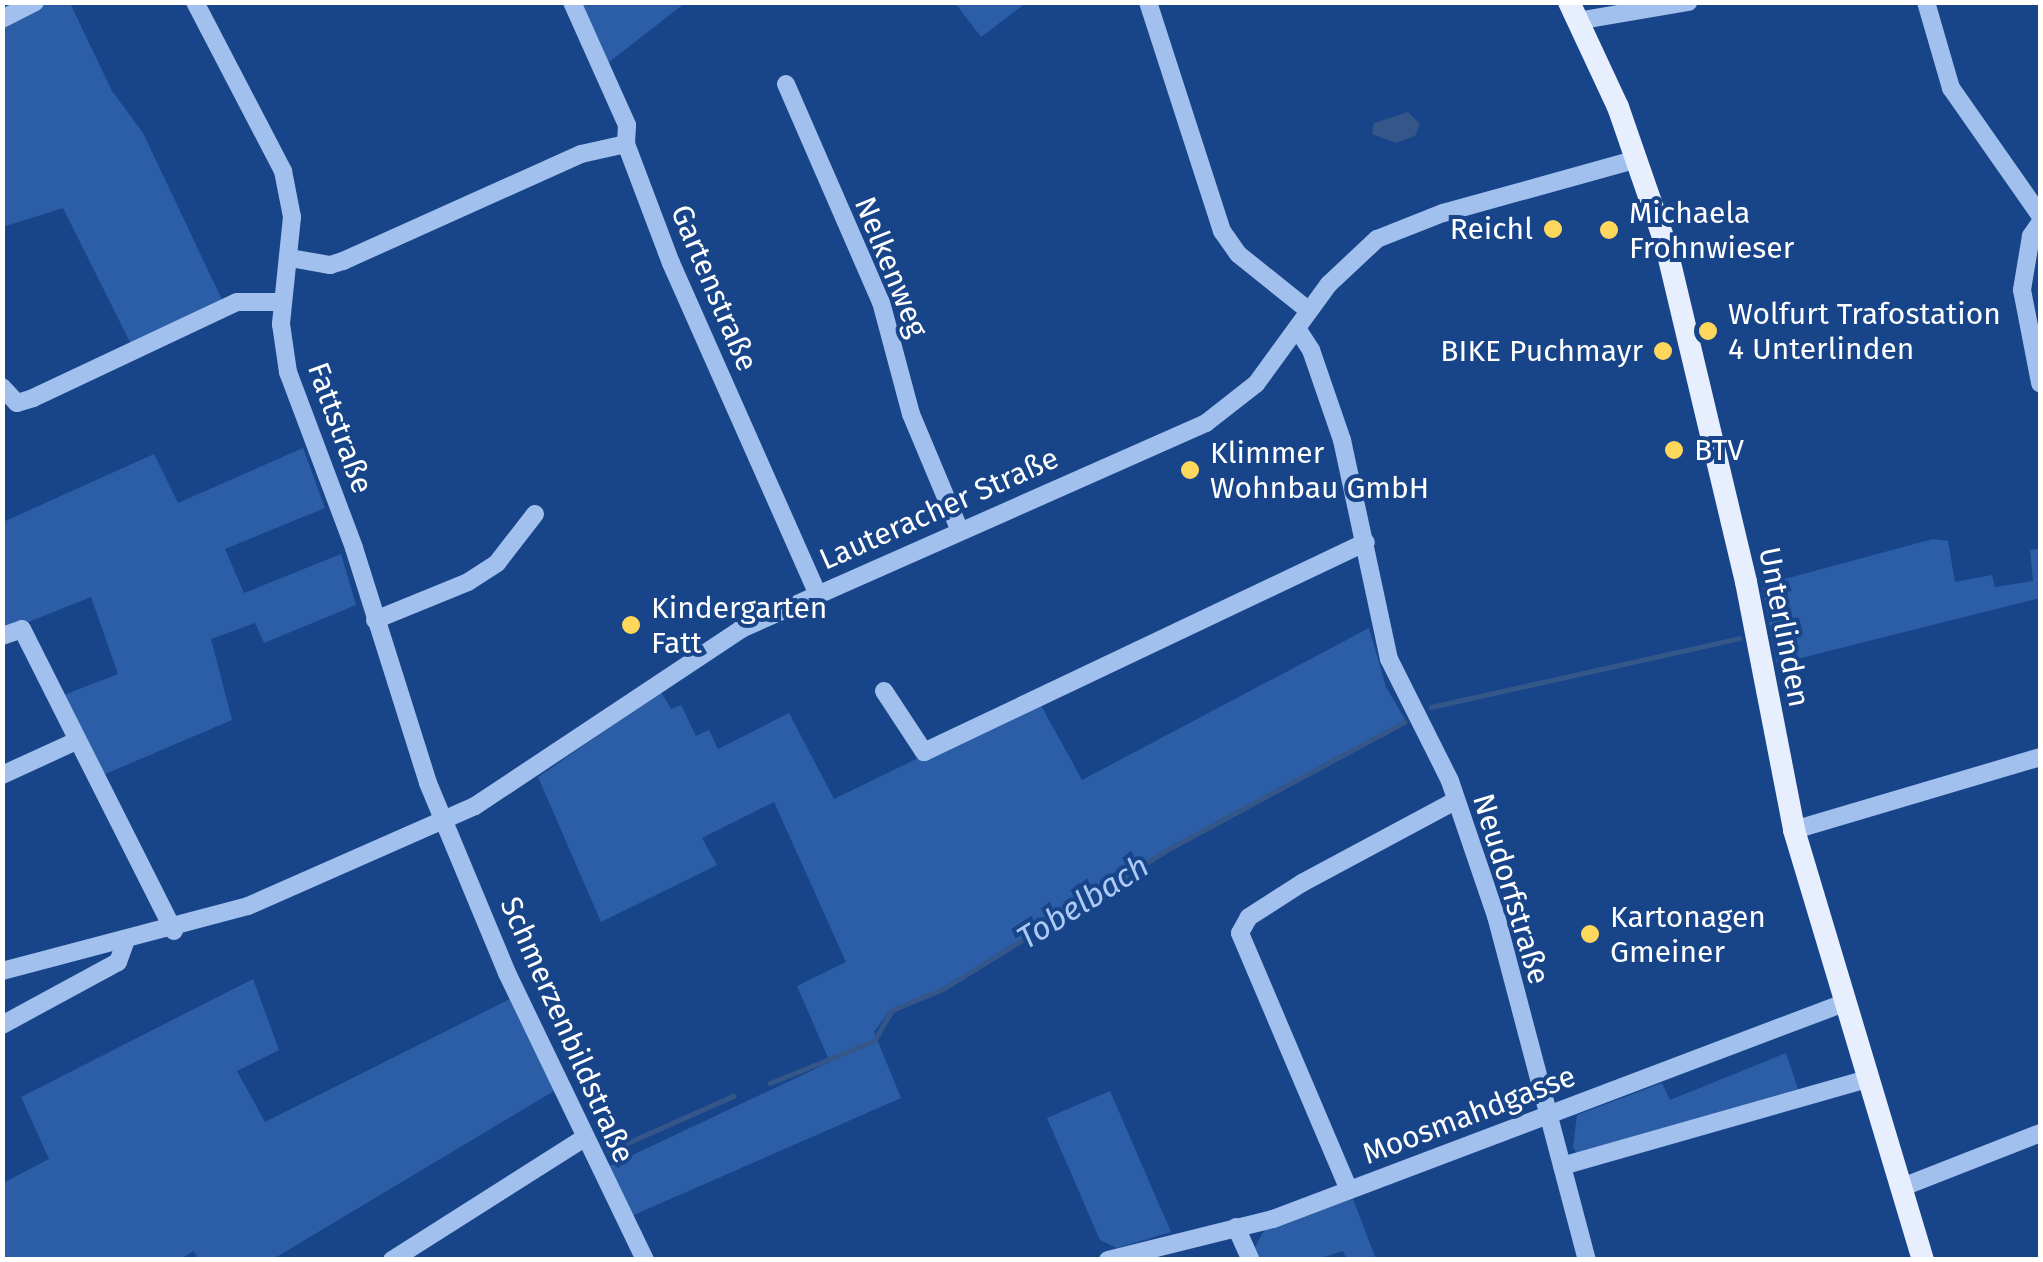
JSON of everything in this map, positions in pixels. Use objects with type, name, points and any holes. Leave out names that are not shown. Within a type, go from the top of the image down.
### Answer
[{"type":"main road","name":"Unterlinden","points":[[1573,12],[1647,185],[1704,397],[1794,830],[1922,1260]]},
{"type":"street","points":[[2,19],[34,2]]},
{"type":"street","name":"Gartenstraße","points":[[572,2],[626,124],[626,144],[817,592]]},
{"type":"street","points":[[1148,2],[1222,231],[1238,254],[1308,310]]},
{"type":"street","points":[[1573,12],[1688,2]]},
{"type":"street","points":[[1926,2],[1951,88],[2040,214]]},
{"type":"street","name":"Fattstraße","points":[[198,3],[283,171],[292,218],[282,302],[288,372],[444,821]]},
{"type":"street","name":"Nelkenweg","points":[[786,84],[881,302],[912,414],[958,529]]},
{"type":"street","points":[[290,258],[330,266],[581,154],[626,144]]},
{"type":"street","name":"Lauteracher Straße","points":[[2,972],[174,930],[248,906],[444,821],[514,784],[674,668],[817,592],[1206,424],[1256,384],[1298,330],[1308,310],[1354,256],[1402,227],[1638,159]]},
{"type":"street","points":[[2040,223],[2031,236],[2022,290],[2040,383]]},
{"type":"street","points":[[2,387],[17,403],[238,302],[282,302]]},
{"type":"street","name":"Neudorfstraße","points":[[1298,330],[1312,350],[1342,440],[1389,659],[1455,801],[1496,916],[1587,1260]]},
{"type":"street","points":[[375,620],[482,572],[535,514]]},
{"type":"street","points":[[884,691],[924,752],[1366,542]]},
{"type":"street","points":[[2,636],[22,629],[74,742],[174,930]]},
{"type":"street","points":[[2,775],[74,742]]},
{"type":"street","points":[[1794,830],[2040,757]]},
{"type":"street","points":[[1350,1190],[1240,933],[1249,917],[1302,883],[1455,801]]},
{"type":"street","name":"Schmerzenbildstraße","points":[[444,821],[584,1138],[645,1260]]},
{"type":"street","name":"Lauteracher Straße","points":[[2,1024],[118,962],[125,943]]},
{"type":"street","name":"Moosmahdgasse","points":[[1108,1260],[1236,1227],[1350,1190],[1844,1003]]},
{"type":"street","points":[[1562,1166],[1867,1079]]},
{"type":"street","points":[[1900,1188],[2040,1133]]},
{"type":"street","points":[[392,1260],[584,1138]]},
{"type":"street","points":[[1236,1227],[1251,1260]]},
{"type":"shaded area","points":[[2,3],[70,3],[112,91],[143,133],[224,304],[132,346],[63,208],[3,227]]},
{"type":"shaded area","points":[[581,3],[685,3],[608,63]]},
{"type":"shaded area","points":[[955,3],[1026,3],[981,37]]},
{"type":"shaded area","points":[[1408,112],[1420,124],[1415,136],[1396,143],[1372,134],[1374,123]]},
{"type":"shaded area","points":[[303,448],[325,508],[225,549],[244,593],[341,554],[356,605],[264,643],[255,623],[211,639],[232,720],[96,778],[56,698],[118,674],[91,597],[3,632],[3,522],[154,454],[178,503]]},
{"type":"shaded area","points":[[1933,539],[1948,541],[1955,582],[1992,575],[1995,587],[2033,581],[2030,550],[2040,549],[2040,598],[1777,664],[1762,585]]},
{"type":"shaded area","points":[[1369,628],[1386,687],[1406,721],[1172,846],[942,988],[891,1009],[874,1032],[901,1098],[629,1217],[603,1169],[830,1062],[797,986],[846,962],[774,802],[702,838],[717,865],[601,922],[538,777],[661,692],[671,709],[681,705],[696,736],[709,730],[718,749],[789,713],[834,799],[1038,700],[1082,780]]},
{"type":"shaded area","points":[[253,979],[279,1050],[237,1071],[265,1122],[516,996],[559,1088],[273,1259],[199,1259],[193,1251],[180,1260],[3,1260],[3,1183],[49,1159],[21,1097]]},
{"type":"shaded area","points":[[1786,1053],[1798,1089],[1578,1155],[1573,1147],[1577,1115],[1662,1083],[1670,1100]]},
{"type":"shaded area","points":[[1110,1091],[1171,1232],[1117,1248],[1100,1240],[1047,1118]]},
{"type":"shaded area","points":[[1353,1199],[1376,1259],[1347,1259],[1343,1251],[1318,1259],[1257,1259],[1255,1247],[1265,1229]]},
{"type":"waterway","points":[[1431,707],[1739,638]]},
{"type":"waterway","name":"Tobelbach","points":[[770,1083],[874,1041],[892,1010],[943,989],[1172,847],[1404,722]]},
{"type":"waterway","points":[[609,1151],[733,1096]]},
{"type":"place","name":"Reichl","points":[[1553,229]]},
{"type":"place","name":"Michaela Frohnwieser","points":[[1609,230]]},
{"type":"place","name":"Wolfurt Trafostation 4 Unterlinden","points":[[1708,331]]},
{"type":"place","name":"BIKE Puchmayr","points":[[1663,351]]},
{"type":"place","name":"BTV","points":[[1674,450]]},
{"type":"place","name":"Klimmer Wohnbau GmbH","points":[[1190,470]]},
{"type":"place","name":"Kindergarten Fatt","points":[[631,625]]},
{"type":"place","name":"Kartonagen Gmeiner","points":[[1590,934]]}]
